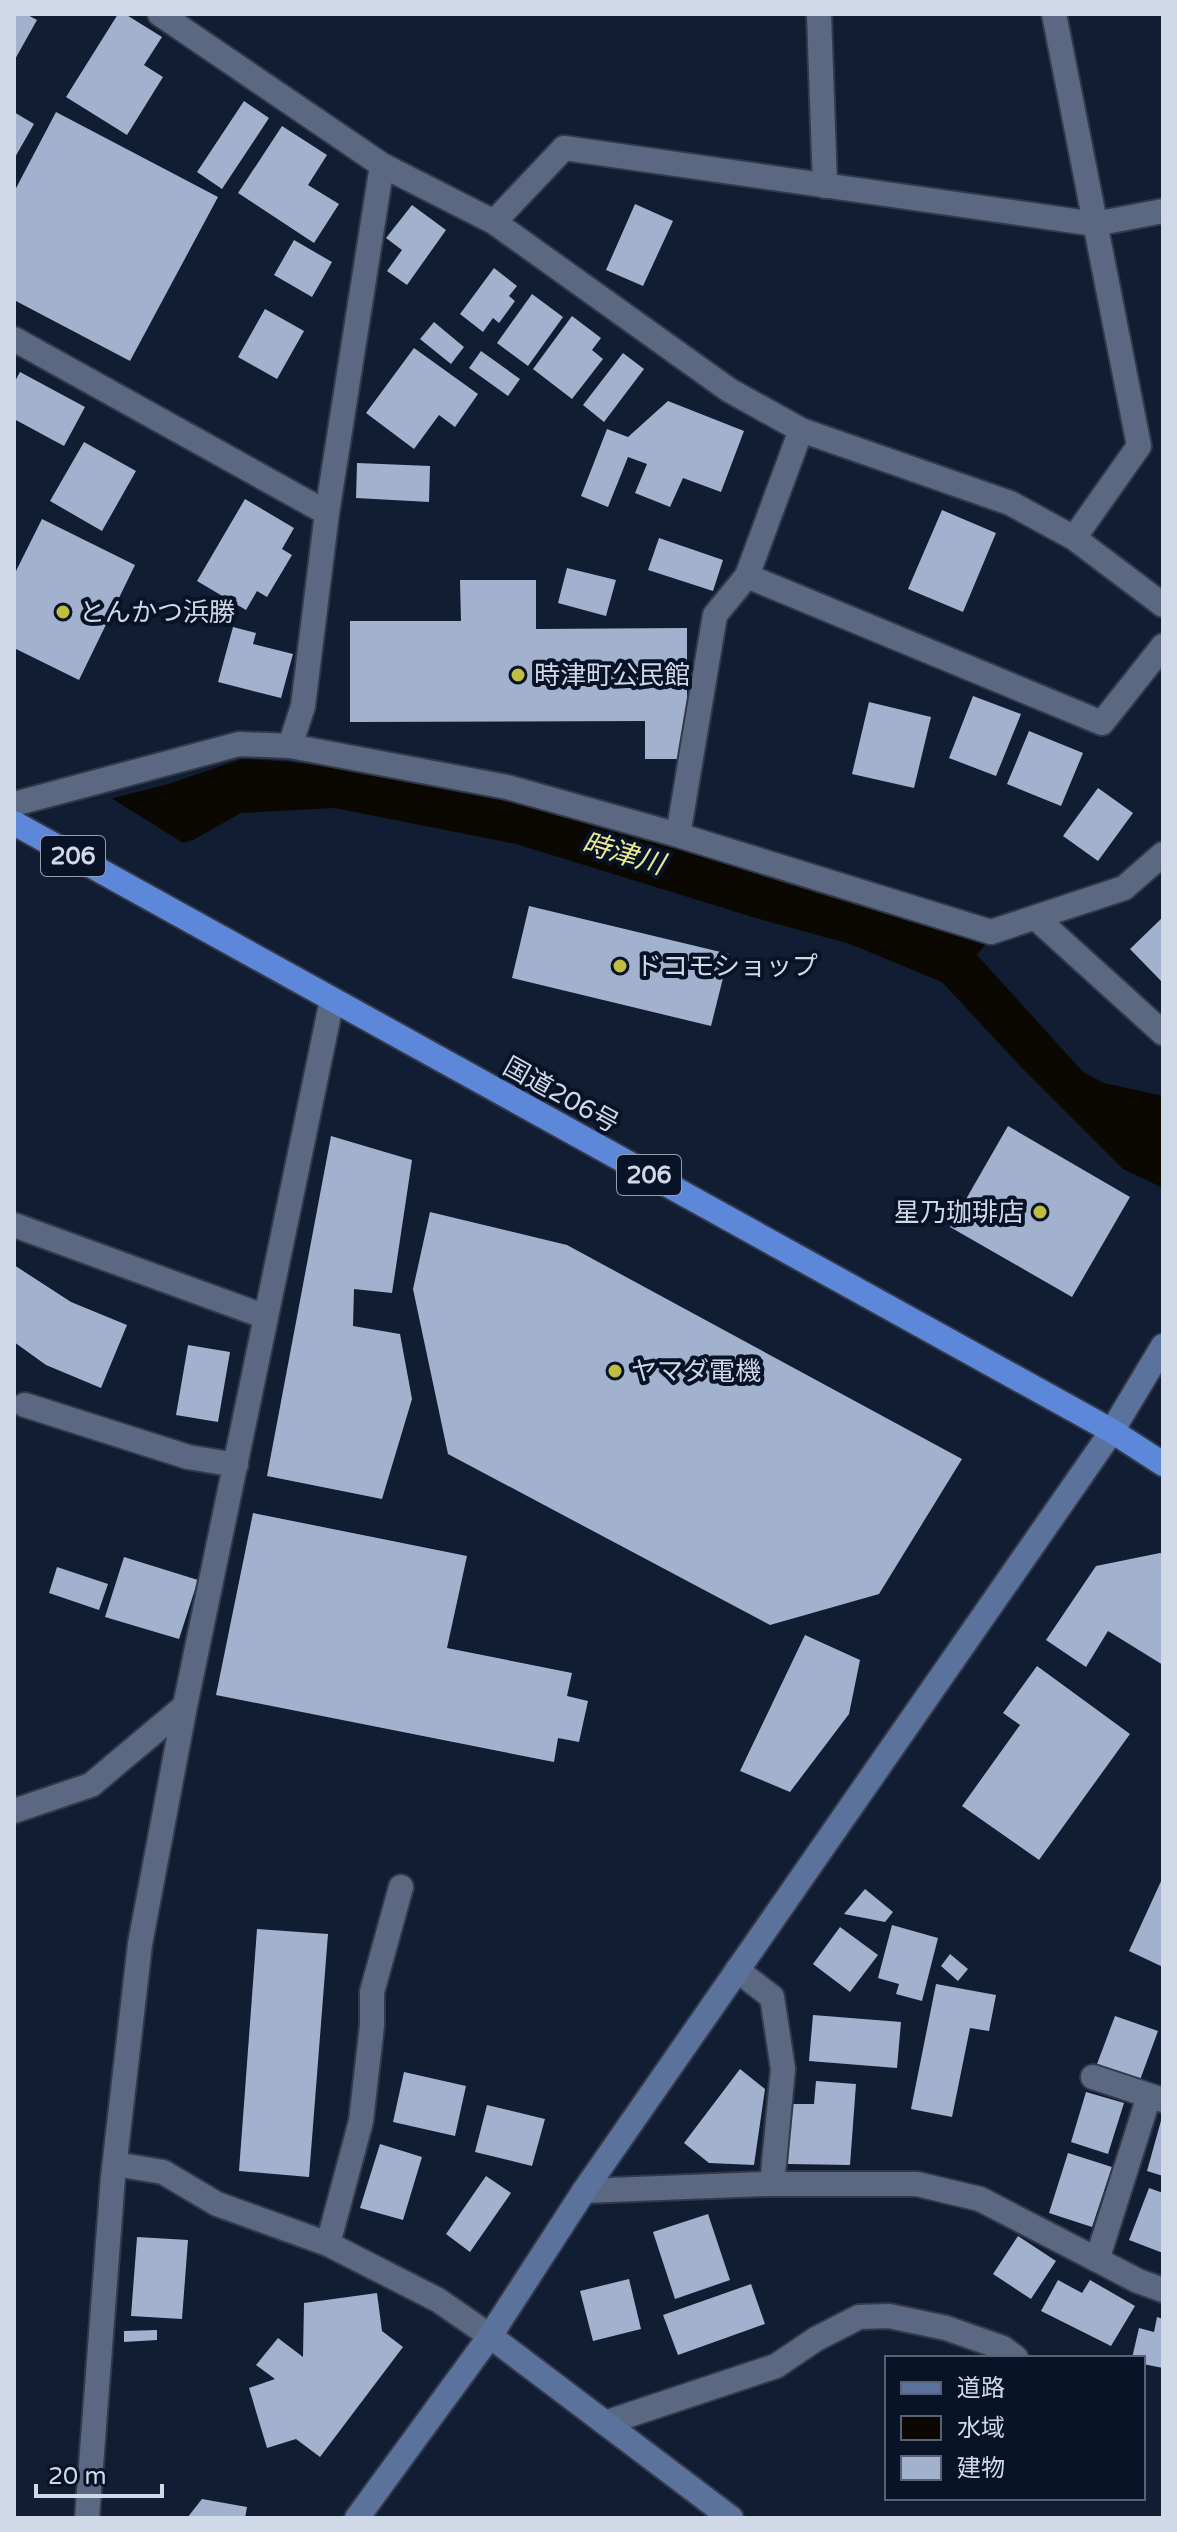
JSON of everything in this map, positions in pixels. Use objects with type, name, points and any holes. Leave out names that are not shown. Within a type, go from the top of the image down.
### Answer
[{"type":"highway","name":"国道206号","points":[[14,823],[1112,1431],[1163,1464]]},
{"type":"street","points":[[160,14],[382,165],[494,222],[717,383],[801,430],[1010,503],[1074,538],[1163,605]]},
{"type":"street","points":[[819,14],[825,186]]},
{"type":"street","points":[[1054,14],[1139,446],[1074,538]]},
{"type":"street","points":[[494,222],[564,148],[1095,224],[1163,211]]},
{"type":"street","points":[[290,746],[303,706],[327,513],[382,165]]},
{"type":"street","points":[[14,339],[327,513]]},
{"type":"street","points":[[678,835],[715,615],[747,576],[801,430]]},
{"type":"street","points":[[747,576],[1102,723],[1163,646]]},
{"type":"street","points":[[14,804],[239,744],[290,746],[507,787],[678,835],[991,932],[1124,888],[1163,854]]},
{"type":"street","points":[[1036,918],[1163,1033]]},
{"type":"street","points":[[87,2518],[115,2164],[140,1944],[185,1706],[332,1000]]},
{"type":"street","points":[[14,1225],[266,1317]]},
{"type":"street","points":[[357,2518],[490,2336],[584,2191],[1112,1431],[1163,1346]]},
{"type":"street","points":[[25,1405],[188,1457],[236,1465]]},
{"type":"street","points":[[14,1811],[91,1785],[185,1706]]},
{"type":"street","points":[[328,2244],[361,2121],[372,2025],[372,1992],[401,1887]]},
{"type":"street","points":[[737,1970],[772,1997],[783,2069],[772,2184]]},
{"type":"street","points":[[1093,2077],[1156,2098],[1097,2260]]},
{"type":"street","points":[[115,2164],[163,2172],[217,2204],[328,2244],[438,2300],[731,2518]]},
{"type":"street","points":[[584,2191],[772,2184],[917,2184],[980,2199],[1138,2281],[1163,2290]]},
{"type":"street","points":[[605,2423],[776,2366],[816,2339],[859,2317],[889,2316],[946,2328],[1003,2348],[1013,2356]]},
{"type":"water","name":"時津川","points":[[242,759],[357,771],[523,805],[679,846],[886,907],[902,919],[990,939],[977,955],[1083,1072],[1104,1083],[1163,1096],[1163,1188],[1123,1169],[942,982],[850,944],[516,844],[335,808],[241,813],[193,840],[14,892],[14,824],[168,784]]},
{"type":"pier","points":[[108,796],[188,846],[14,896],[14,820]]},
{"type":"building","points":[[14,14],[26,14],[37,20],[14,61]]},
{"type":"building","points":[[118,14],[125,14],[162,37],[144,65],[163,77],[127,135],[66,97]]},
{"type":"building","points":[[244,101],[269,118],[222,189],[197,172]]},
{"type":"building","points":[[14,112],[34,124],[14,159]]},
{"type":"building","points":[[56,112],[218,197],[130,361],[14,300],[14,192]]},
{"type":"building","points":[[282,126],[327,155],[308,185],[339,204],[314,243],[238,193]]},
{"type":"building","points":[[635,204],[673,221],[643,286],[606,270]]},
{"type":"building","points":[[412,205],[446,230],[407,285],[387,271],[402,250],[386,238]]},
{"type":"building","points":[[294,240],[332,262],[312,297],[274,275]]},
{"type":"building","points":[[494,268],[517,286],[509,296],[515,301],[499,323],[493,318],[483,332],[460,314]]},
{"type":"building","points":[[532,294],[563,317],[528,366],[497,343]]},
{"type":"building","points":[[265,309],[304,331],[277,379],[238,357]]},
{"type":"building","points":[[572,316],[601,338],[592,350],[603,359],[572,399],[533,369]]},
{"type":"building","points":[[434,322],[464,347],[451,364],[420,339]]},
{"type":"building","points":[[414,348],[478,394],[455,427],[439,415],[414,449],[366,413]]},
{"type":"building","points":[[481,351],[520,379],[508,396],[469,368]]},
{"type":"building","points":[[623,353],[644,369],[604,422],[583,405]]},
{"type":"building","points":[[20,372],[85,407],[64,446],[14,419],[14,383]]},
{"type":"building","points":[[668,401],[744,431],[721,492],[683,478],[670,507],[635,493],[647,464],[628,457],[608,507],[581,496],[607,429],[628,437]]},
{"type":"building","points":[[84,442],[136,471],[102,531],[50,501]]},
{"type":"building","points":[[357,463],[430,466],[429,502],[356,498]]},
{"type":"building","points":[[245,499],[294,528],[282,549],[292,555],[267,597],[257,591],[246,610],[197,581]]},
{"type":"building","points":[[942,510],[996,533],[963,612],[908,589]]},
{"type":"building","name":"とんかつ浜勝","points":[[42,519],[135,565],[79,680],[14,648],[14,575]]},
{"type":"building","points":[[659,538],[723,560],[713,591],[648,570]]},
{"type":"building","points":[[567,568],[616,580],[606,616],[558,603]]},
{"type":"building","name":"時津町公民館","points":[[460,580],[536,580],[536,629],[687,628],[687,759],[645,759],[645,721],[350,722],[350,621],[461,621]]},
{"type":"building","points":[[233,627],[256,633],[253,644],[293,654],[281,698],[218,682]]},
{"type":"building","points":[[973,696],[1021,714],[996,776],[949,758]]},
{"type":"building","points":[[869,702],[931,717],[914,788],[852,774]]},
{"type":"building","points":[[1029,731],[1083,753],[1061,806],[1007,784]]},
{"type":"building","points":[[1098,788],[1133,813],[1098,861],[1063,836]]},
{"type":"building","name":"ドコモショップ","points":[[529,906],[729,954],[711,1026],[512,978]]},
{"type":"building","points":[[1163,917],[1163,983],[1130,949]]},
{"type":"building","name":"星乃珈琲店","points":[[1008,1126],[1130,1197],[1072,1297],[950,1227]]},
{"type":"building","points":[[331,1136],[412,1160],[392,1293],[354,1289],[353,1326],[400,1334],[412,1399],[382,1499],[267,1476]]},
{"type":"building","name":"ヤマダ電機","points":[[430,1212],[567,1245],[962,1459],[879,1594],[770,1625],[448,1454],[413,1289]]},
{"type":"building","points":[[14,1265],[71,1302],[127,1325],[101,1388],[46,1365],[14,1342]]},
{"type":"building","points":[[188,1345],[230,1352],[218,1422],[176,1415]]},
{"type":"building","points":[[253,1513],[467,1556],[447,1648],[572,1673],[567,1696],[588,1701],[579,1742],[558,1738],[554,1762],[216,1695]]},
{"type":"building","points":[[1163,1554],[1163,1665],[1108,1631],[1086,1667],[1046,1640],[1096,1566]]},
{"type":"building","points":[[124,1557],[198,1580],[179,1639],[105,1617]]},
{"type":"building","points":[[57,1567],[108,1584],[99,1610],[49,1593]]},
{"type":"building","points":[[805,1635],[860,1660],[849,1714],[790,1792],[740,1771]]},
{"type":"building","points":[[1037,1666],[1130,1734],[1039,1860],[962,1806],[1020,1725],[1003,1713]]},
{"type":"building","points":[[1163,1877],[1163,1967],[1129,1951]]},
{"type":"building","points":[[865,1889],[893,1912],[885,1922],[844,1914]]},
{"type":"building","points":[[892,1925],[938,1938],[922,2001],[896,1994],[899,1984],[878,1978]]},
{"type":"building","points":[[840,1927],[878,1955],[850,1992],[813,1964]]},
{"type":"building","points":[[257,1929],[328,1934],[309,2177],[239,2171]]},
{"type":"building","points":[[950,1954],[968,1969],[958,1981],[941,1966]]},
{"type":"building","points":[[936,1984],[996,1995],[989,2031],[970,2028],[952,2117],[911,2109]]},
{"type":"building","points":[[813,2015],[901,2022],[897,2068],[809,2061]]},
{"type":"building","points":[[1115,2016],[1158,2031],[1140,2080],[1097,2064]]},
{"type":"building","points":[[740,2069],[765,2089],[754,2165],[709,2163],[684,2143]]},
{"type":"building","points":[[404,2072],[466,2086],[455,2136],[393,2122]]},
{"type":"building","points":[[816,2081],[856,2084],[850,2165],[788,2164],[789,2104],[814,2104]]},
{"type":"building","points":[[1086,2092],[1124,2103],[1108,2154],[1071,2142]]},
{"type":"building","points":[[487,2105],[545,2119],[532,2166],[475,2152]]},
{"type":"building","points":[[1163,2117],[1163,2176],[1147,2171]]},
{"type":"building","points":[[380,2144],[422,2157],[403,2220],[360,2208]]},
{"type":"building","points":[[1068,2153],[1112,2167],[1092,2227],[1049,2213]]},
{"type":"building","points":[[486,2176],[511,2193],[470,2252],[446,2234]]},
{"type":"building","points":[[1149,2188],[1163,2193],[1163,2253],[1129,2240]]},
{"type":"building","points":[[708,2214],[730,2280],[675,2299],[653,2232]]},
{"type":"building","points":[[1018,2236],[1056,2261],[1031,2299],[993,2274]]},
{"type":"building","points":[[137,2237],[188,2240],[182,2319],[131,2316]]},
{"type":"building","points":[[629,2279],[641,2329],[593,2341],[580,2291]]},
{"type":"building","points":[[1058,2280],[1082,2293],[1090,2280],[1135,2306],[1111,2346],[1041,2311]]},
{"type":"building","points":[[751,2284],[765,2324],[678,2355],[663,2315]]},
{"type":"building","points":[[377,2293],[382,2331],[403,2347],[320,2457],[296,2439],[267,2448],[249,2388],[275,2379],[256,2365],[278,2338],[303,2357],[304,2303]]},
{"type":"building","points":[[1157,2317],[1163,2319],[1163,2368],[1145,2364],[1145,2356],[1132,2356],[1139,2328],[1154,2332]]},
{"type":"building","points":[[157,2330],[157,2340],[124,2342],[124,2331]]},
{"type":"building","points":[[202,2499],[247,2507],[245,2518],[187,2518]]},
{"type":"place","name":"とんかつ浜勝","points":[[63,612]]},
{"type":"place","name":"時津町公民館","points":[[518,675]]},
{"type":"place","name":"ドコモショップ","points":[[620,966]]},
{"type":"place","name":"星乃珈琲店","points":[[1040,1212]]},
{"type":"place","name":"ヤマダ電機","points":[[615,1371]]}]
